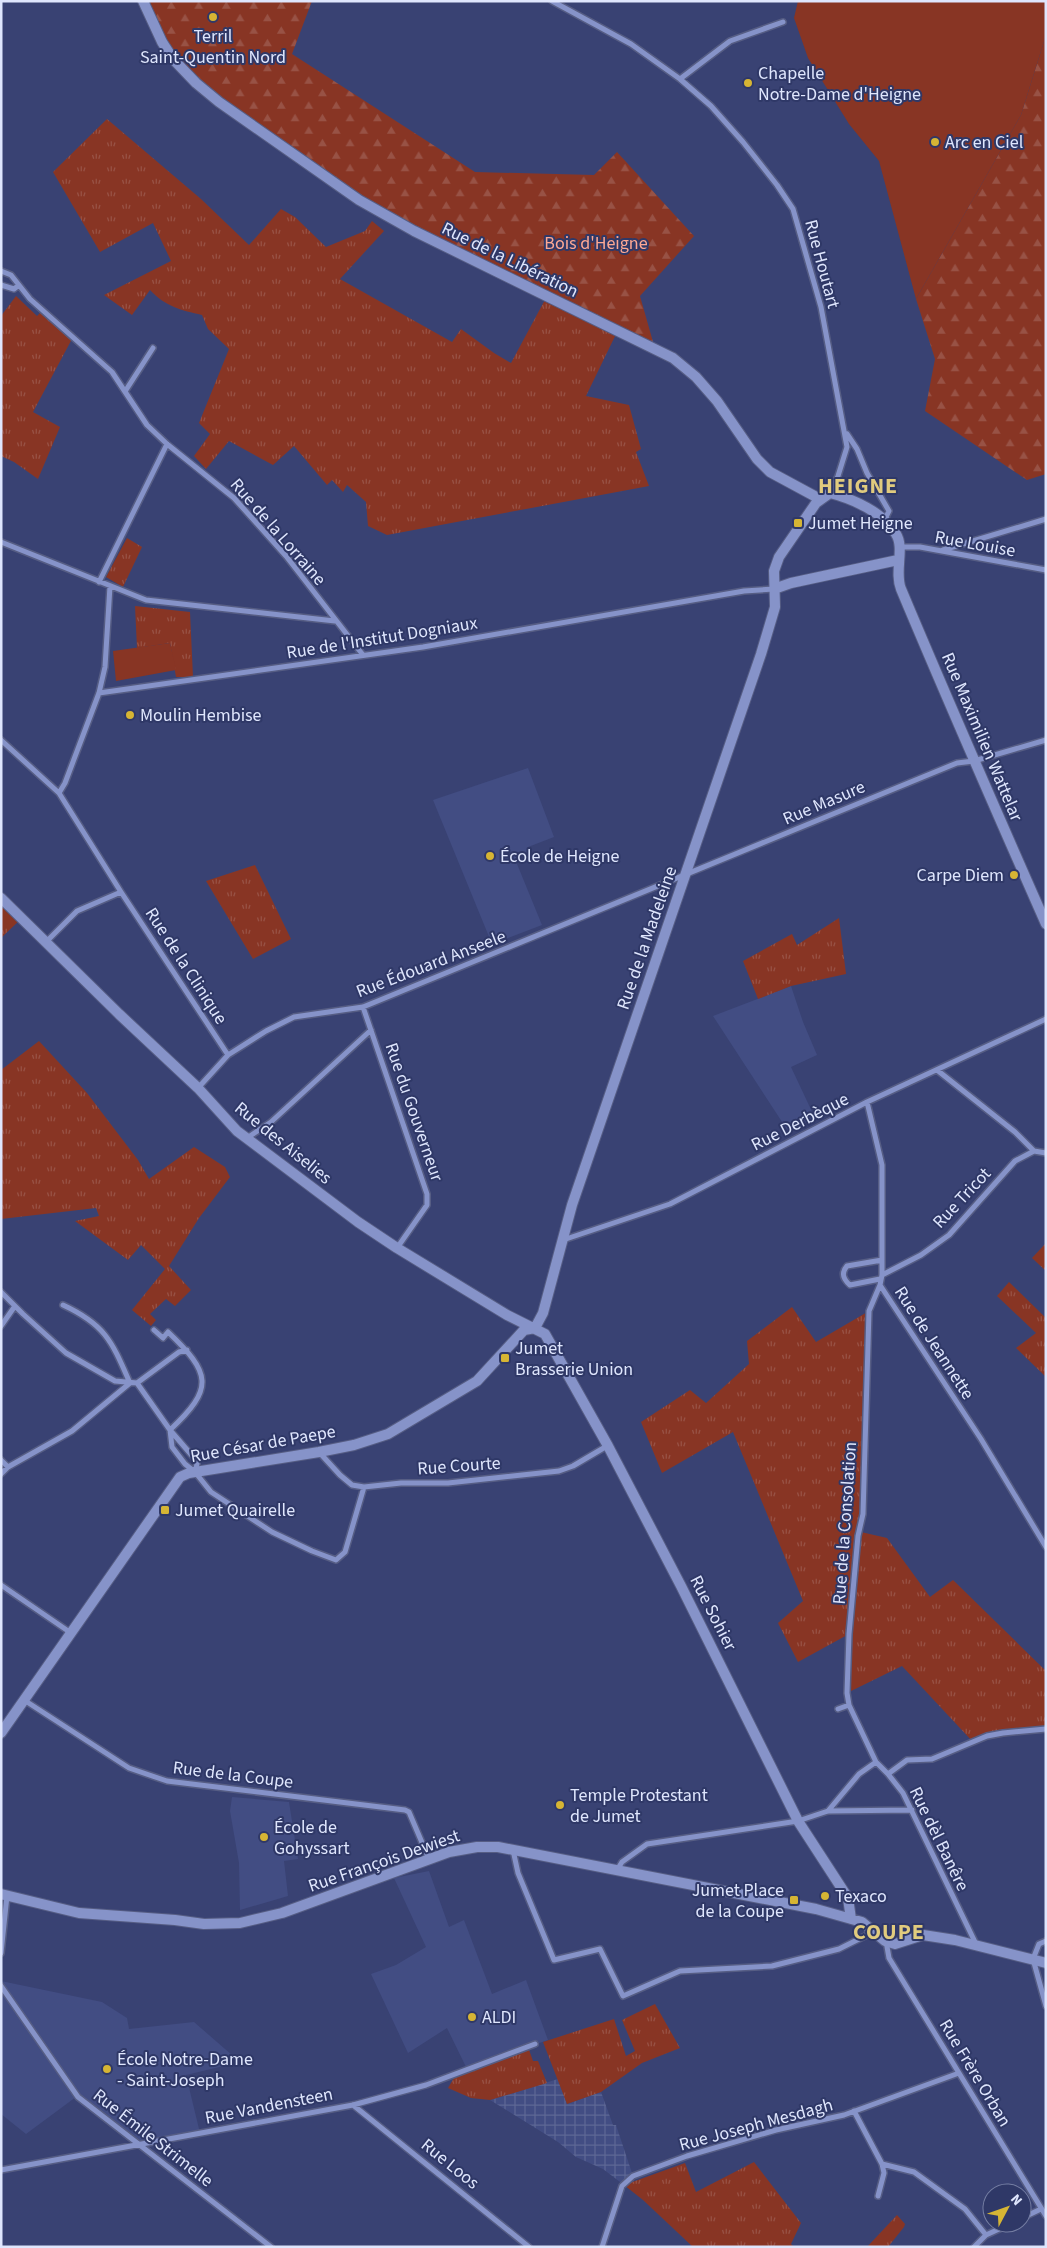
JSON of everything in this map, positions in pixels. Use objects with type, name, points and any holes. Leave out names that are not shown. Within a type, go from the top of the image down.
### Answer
[{"type":"street","name":"Rue de la Libération","points":[[143,1],[153,26],[173,59],[196,83],[219,102],[374,209],[414,231],[673,358],[696,377],[718,401],[756,460],[770,472],[820,499]]},
{"type":"street","name":"Rue Houtart","points":[[552,1],[631,44],[680,79],[710,106],[743,142],[777,184],[794,209],[821,307],[845,431],[847,447],[838,476],[830,493]]},
{"type":"street","points":[[680,79],[730,42],[783,22]]},
{"type":"street","name":"Rue de la Lorraine","points":[[1,271],[11,275],[30,299],[112,372],[126,390],[147,425],[167,444],[231,495],[286,556],[362,656]]},
{"type":"street","points":[[1,284],[14,289],[19,285]]},
{"type":"street","points":[[126,390],[153,348]]},
{"type":"street","points":[[845,431],[889,510],[885,520]]},
{"type":"street","points":[[99,582],[167,444]]},
{"type":"street","points":[[820,499],[830,493],[842,496],[885,520],[897,535],[900,547]]},
{"type":"street","name":"Rue de la Madeleine","points":[[536,1328],[543,1313],[572,1205],[761,654],[775,607],[774,571],[779,557],[820,499]]},
{"type":"street","points":[[941,551],[1046,519]]},
{"type":"street","points":[[1,542],[146,600],[335,620]]},
{"type":"street","name":"Rue Louise","points":[[900,547],[941,551],[1046,570]]},
{"type":"street","name":"Rue Maximilien Wattelar","points":[[900,547],[898,583],[1046,924]]},
{"type":"street","points":[[779,557],[778,569],[790,583]]},
{"type":"street","points":[[774,588],[898,560]]},
{"type":"street","points":[[59,793],[65,783],[99,693],[105,667],[110,586]]},
{"type":"street","name":"Rue de l'Institut Dogniaux","points":[[99,693],[433,645],[744,591],[774,588]]},
{"type":"street","name":"Rue de la Clinique","points":[[1,740],[59,793],[121,892],[228,1055]]},
{"type":"street","name":"Rue Masure","points":[[686,875],[958,763],[974,761],[1046,740]]},
{"type":"street","name":"Rue Édouard Anseele","points":[[198,1088],[228,1055],[266,1031],[294,1017],[363,1008],[686,875]]},
{"type":"street","points":[[46,942],[77,910],[121,892]]},
{"type":"street","name":"Rue des Aiselies","points":[[1,898],[198,1088],[231,1125],[247,1138],[358,1222],[397,1248],[507,1315],[536,1328]]},
{"type":"street","name":"Rue du Gouverneur","points":[[363,1008],[427,1194],[427,1205],[397,1248]]},
{"type":"street","name":"Rue Derbèque","points":[[563,1240],[670,1204],[867,1102],[1046,1019]]},
{"type":"street","points":[[247,1138],[271,1122],[371,1030]]},
{"type":"street","points":[[937,1070],[1015,1132],[1034,1151],[1046,1153]]},
{"type":"street","name":"Rue de Jeannette","points":[[867,1102],[882,1165],[882,1260],[880,1280],[981,1439],[1046,1547]]},
{"type":"street","name":"Rue Tricot","points":[[882,1260],[847,1266],[843,1270],[843,1275],[850,1285],[880,1280],[921,1255],[949,1235],[1015,1161],[1034,1151]]},
{"type":"street","name":"Rue de la Consolation","points":[[849,1705],[847,1693],[849,1634],[858,1536],[864,1514],[869,1311],[880,1280]]},
{"type":"street","points":[[1,1292],[66,1352],[115,1381],[137,1383],[179,1352],[187,1350]]},
{"type":"street","points":[[63,1305],[77,1312],[105,1332],[130,1383]]},
{"type":"street","points":[[1,1326],[14,1306]]},
{"type":"street","name":"Rue Sohier","points":[[536,1328],[545,1334],[554,1348],[608,1446],[743,1706],[798,1821],[848,1898],[851,1919]]},
{"type":"street","name":"Rue César de Paepe","points":[[1,1733],[174,1483],[184,1474],[319,1452],[372,1439],[408,1424],[477,1380],[524,1330],[536,1328]]},
{"type":"street","points":[[154,1330],[163,1338],[168,1332],[187,1350],[202,1377],[203,1386],[198,1399],[170,1430],[172,1447],[185,1464],[195,1472],[211,1492],[252,1520],[309,1549],[336,1560],[345,1552],[364,1487],[352,1485],[319,1452]]},
{"type":"street","points":[[1,1474],[8,1467],[72,1431],[130,1383]]},
{"type":"street","points":[[137,1383],[170,1430],[195,1459],[198,1464],[195,1472]]},
{"type":"street","name":"Rue Courte","points":[[364,1487],[401,1483],[448,1483],[559,1471],[573,1466],[608,1446]]},
{"type":"street","points":[[1,1460],[8,1467]]},
{"type":"street","points":[[1,1585],[70,1633]]},
{"type":"street","name":"Rue de la Coupe","points":[[24,1700],[129,1768],[167,1781],[405,1810],[409,1812],[429,1860]]},
{"type":"street","points":[[838,1709],[849,1705]]},
{"type":"street","name":"Rue dèl Banêre","points":[[849,1705],[876,1762],[903,1793],[974,1944],[978,1946]]},
{"type":"street","points":[[888,1774],[907,1760],[932,1759],[987,1736],[1046,1729]]},
{"type":"street","points":[[828,1811],[859,1774],[876,1762]]},
{"type":"street","points":[[617,1870],[622,1862],[647,1844],[798,1821],[828,1811],[912,1810]]},
{"type":"street","name":"Rue François Dewiest","points":[[4,1895],[79,1913],[204,1924],[240,1923],[282,1913],[449,1852],[477,1847],[513,1849],[816,1909],[862,1922],[886,1941]]},
{"type":"street","points":[[513,1849],[518,1873],[554,1960],[600,1949],[623,1996],[680,1971],[772,1966],[839,1949],[875,1931]]},
{"type":"street","points":[[1,1953],[4,1895]]},
{"type":"street","points":[[886,1941],[894,1944],[923,1935],[1046,1963]]},
{"type":"street","name":"Rue Frère Orban","points":[[886,1941],[889,1958],[1046,2216]]},
{"type":"street","points":[[1046,1941],[1039,1944],[1033,1959],[1046,2006]]},
{"type":"street","name":"Rue Émile Strimelle","points":[[1,1986],[78,2097],[271,2247]]},
{"type":"street","name":"Rue Vandensteen","points":[[1,2170],[353,2105],[426,2084],[535,2044]]},
{"type":"street","name":"Rue Joseph Mesdagh","points":[[602,2247],[622,2186],[633,2176],[687,2156],[854,2111],[960,2073]]},
{"type":"street","name":"Rue Loos","points":[[353,2105],[529,2247]]},
{"type":"street","points":[[854,2111],[882,2164],[884,2173],[878,2196]]},
{"type":"street","points":[[882,2164],[914,2172],[965,2209],[986,2235]]},
{"type":"street","points":[[1032,2213],[1041,2209]]},
{"type":"street","points":[[974,2247],[990,2233]]},
{"type":"shaded area","name":"École de Heigne","points":[[528,768],[554,837],[528,847],[531,853],[515,859],[542,925],[492,944],[433,800]]},
{"type":"shaded area","points":[[791,986],[817,1055],[791,1067],[815,1118],[788,1131],[713,1016]]},
{"type":"shaded area","name":"École de Gohyssart","points":[[232,1797],[289,1802],[298,1859],[284,1861],[288,1896],[240,1910],[239,1863],[230,1811]]},
{"type":"shaded area","points":[[429,1871],[449,1927],[464,1920],[492,1994],[526,1980],[548,2040],[467,2069],[447,2028],[408,2053],[371,1974],[396,1965],[426,1947],[394,1878]]},
{"type":"shaded area","name":"École Notre-Dame - Saint-Joseph","points":[[1,1981],[102,2002],[127,2018],[129,2029],[194,2022],[240,2062],[186,2075],[200,2133],[138,2145],[80,2094],[26,2134],[1,2114]]},
{"type":"shaded area","points":[[558,2079],[567,2104],[601,2092],[613,2125],[616,2125],[633,2176],[624,2185],[603,2169],[576,2157],[558,2142],[490,2100]]},
{"type":"green space","name":"Bois d'Heigne","points":[[143,1],[312,1],[292,54],[475,172],[594,175],[617,152],[694,236],[640,296],[655,349],[414,231],[274,140],[173,59]]},
{"type":"green space","name":"Arc en Ciel","points":[[798,1],[1046,1],[1046,35],[1021,115],[916,299],[879,161],[849,124],[808,58],[794,18]]},
{"type":"green space","points":[[1046,35],[1046,474],[1027,480],[925,411],[935,359],[916,299],[1021,115]]},
{"type":"green space","points":[[107,119],[201,199],[249,245],[281,209],[295,217],[326,247],[365,231],[372,221],[384,231],[340,279],[452,342],[461,329],[511,363],[547,296],[618,330],[586,396],[629,405],[641,449],[636,452],[649,486],[387,535],[368,526],[366,502],[347,485],[343,492],[332,480],[327,485],[294,446],[273,465],[229,441],[206,469],[194,456],[210,434],[199,423],[229,349],[208,329],[202,315],[168,304],[150,290],[132,315],[104,295],[171,261],[153,223],[100,252],[53,172]]},
{"type":"green space","points":[[16,296],[37,316],[43,310],[73,337],[33,412],[60,427],[38,479],[14,462],[1,456],[1,316]]},
{"type":"green space","points":[[127,538],[142,547],[123,587],[106,577]]},
{"type":"green space","points":[[135,606],[190,612],[193,677],[176,677],[170,643],[137,648]]},
{"type":"green space","points":[[170,643],[176,670],[116,681],[113,651]]},
{"type":"green space","points":[[255,865],[291,939],[253,959],[206,881]]},
{"type":"green space","points":[[1,899],[22,918],[1,938]]},
{"type":"green space","points":[[839,918],[846,974],[791,986],[758,999],[743,961],[792,934],[797,945]]},
{"type":"green space","points":[[39,1041],[87,1093],[138,1160],[149,1179],[194,1147],[225,1167],[230,1177],[199,1218],[169,1266],[191,1290],[175,1306],[166,1299],[150,1314],[156,1320],[151,1326],[132,1310],[165,1269],[141,1245],[128,1260],[75,1221],[99,1216],[96,1208],[1,1219],[1,1070]]},
{"type":"green space","points":[[1046,1243],[1046,1271],[1032,1258]]},
{"type":"green space","points":[[1009,1282],[1046,1318],[1046,1377],[1016,1348],[1036,1333],[997,1296]]},
{"type":"green space","points":[[792,1307],[816,1342],[869,1311],[861,1532],[887,1538],[930,1597],[953,1580],[1046,1671],[1046,1729],[973,1742],[902,1666],[847,1693],[849,1634],[798,1662],[778,1623],[803,1601],[733,1432],[662,1473],[641,1422],[690,1390],[706,1403],[749,1364],[747,1341]]},
{"type":"green space","points":[[655,2004],[680,2048],[642,2063],[601,2092],[567,2104],[543,2042],[614,2019],[626,2056],[635,2051],[622,2020]]},
{"type":"green space","points":[[528,2047],[533,2061],[538,2061],[547,2083],[490,2100],[471,2098],[448,2088],[457,2073]]},
{"type":"green space","points":[[754,2162],[801,2223],[791,2244],[794,2247],[693,2247],[643,2200],[624,2185],[685,2163],[696,2192]]},
{"type":"green space","points":[[897,2215],[905,2224],[888,2247],[867,2247]]},
{"type":"place","name":"Terril Saint-Quentin Nord","points":[[213,17]]},
{"type":"place","name":"Chapelle Notre-Dame d'Heigne","points":[[748,83]]},
{"type":"place","name":"Arc en Ciel","points":[[935,142]]},
{"type":"place","name":"Jumet Heigne","points":[[798,523]]},
{"type":"place","name":"Moulin Hembise","points":[[130,715]]},
{"type":"place","name":"École de Heigne","points":[[490,856]]},
{"type":"place","name":"Carpe Diem","points":[[1014,875]]},
{"type":"place","name":"Jumet Brasserie Union","points":[[505,1358]]},
{"type":"place","name":"Jumet Quairelle","points":[[165,1510]]},
{"type":"place","name":"Temple Protestant de Jumet","points":[[560,1805]]},
{"type":"place","name":"École de Gohyssart","points":[[264,1837]]},
{"type":"place","name":"Texaco","points":[[825,1896]]},
{"type":"place","name":"Jumet Place de la Coupe","points":[[794,1900]]},
{"type":"place","name":"ALDI","points":[[472,2017]]},
{"type":"place","name":"École Notre-Dame - Saint-Joseph","points":[[107,2069]]},
{"type":"district","name":"HEIGNE","points":[[858,486]]},
{"type":"district","name":"COUPE","points":[[889,1932]]}]
